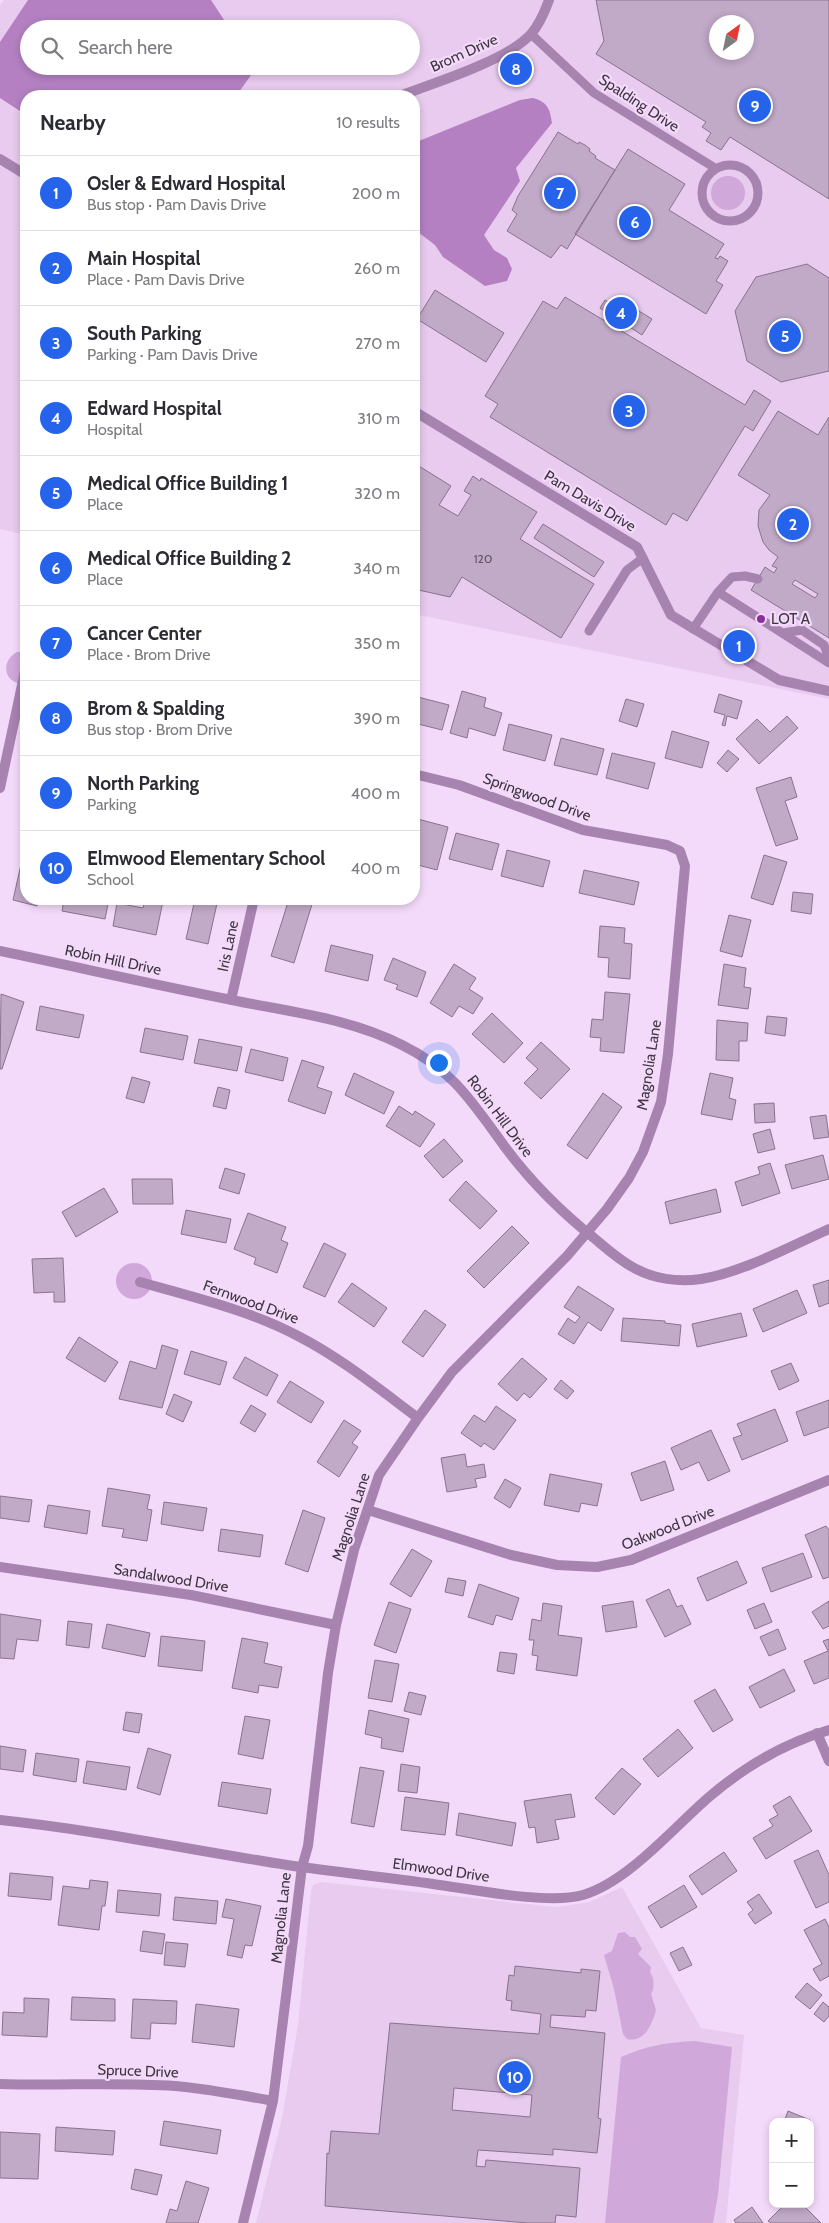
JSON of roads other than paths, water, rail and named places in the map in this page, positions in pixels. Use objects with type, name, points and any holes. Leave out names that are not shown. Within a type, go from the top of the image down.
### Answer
[{"type":"street","name":"Brom Drive","points":[[415,90],[485,63],[531,34],[549,0]]},
{"type":"street","points":[[0,159],[20,171]]},
{"type":"street","name":"Pam Davis Drive","points":[[420,415],[637,547],[671,615],[779,680],[829,691]]},
{"type":"street","points":[[0,788],[20,694]]},
{"type":"street","name":"Springwood Drive","points":[[420,775],[459,785],[583,830],[668,845],[680,851]]},
{"type":"street","name":"Magnolia Lane","points":[[243,2223],[273,2102],[302,1867],[308,1846],[328,1673],[336,1625],[352,1559],[379,1475],[418,1418],[452,1372],[567,1256],[587,1233],[629,1178],[643,1152],[660,1102],[668,1054],[685,866],[680,851]]},
{"type":"street","name":"Iris Lane","points":[[232,1000],[253,905]]},
{"type":"street","name":"Robin Hill Drive","points":[[0,951],[232,1000],[338,1020],[380,1034],[403,1045],[437,1066],[454,1080],[521,1169],[543,1194],[618,1258],[638,1270],[666,1279],[687,1280],[717,1276],[829,1229]]},
{"type":"street","name":"Fernwood Drive","points":[[140,1282],[215,1303],[265,1321],[298,1336],[336,1358],[418,1418]]},
{"type":"street","name":"Oakwood Drive","points":[[368,1510],[512,1555],[557,1565],[597,1567],[631,1560],[829,1480]]},
{"type":"street","name":"Sandalwood Drive","points":[[0,1567],[191,1595],[336,1625]]},
{"type":"street","name":"Elmwood Drive","points":[[0,1820],[89,1832],[302,1867],[544,1898],[583,1895],[619,1875],[651,1852],[730,1780],[795,1742],[829,1730]]},
{"type":"street","points":[[817,1733],[829,1760]]},
{"type":"street","name":"Spruce Drive","points":[[0,2084],[176,2086],[273,2102]]},
{"type":"lane","name":"Spalding Drive","points":[[531,34],[594,93],[715,168]]},
{"type":"lane","points":[[732,164],[749,171],[755,178],[759,196],[751,212],[744,218],[735,221],[725,221],[708,211],[703,203],[701,193],[703,184],[707,175],[715,168],[732,164]]},
{"type":"lane","points":[[589,631],[627,570],[643,558]]},
{"type":"lane","points":[[694,629],[718,592],[732,577],[745,576],[758,579]]},
{"type":"lane","points":[[718,592],[829,663]]},
{"type":"lane","points":[[782,633],[802,630],[824,645],[829,658]]},
{"type":"place","name":"Brom & Spalding","points":[[516,69]]},
{"type":"place","name":"North Parking","points":[[755,106]]},
{"type":"place","name":"Cancer Center","points":[[560,193]]},
{"type":"place","name":"Medical Office Building 2","points":[[635,222]]},
{"type":"place","name":"Edward Hospital","points":[[621,313]]},
{"type":"place","name":"Medical Office Building 1","points":[[785,336]]},
{"type":"place","name":"South Parking","points":[[629,411]]},
{"type":"place","name":"Main Hospital","points":[[793,524]]},
{"type":"place","name":"LOT A","points":[[761,619]]},
{"type":"place","name":"Osler & Edward Hospital","points":[[739,646]]},
{"type":"place","name":"Elmwood Elementary School","points":[[515,2077]]}]
